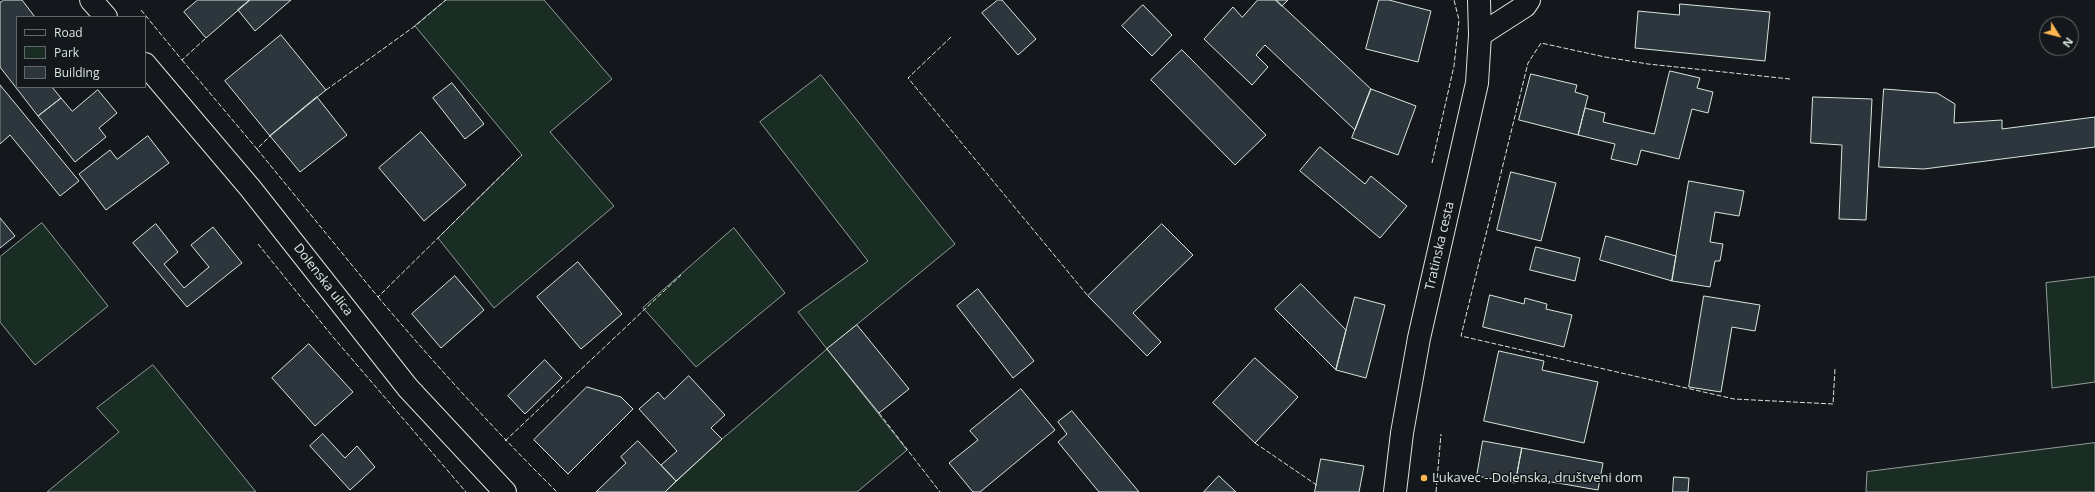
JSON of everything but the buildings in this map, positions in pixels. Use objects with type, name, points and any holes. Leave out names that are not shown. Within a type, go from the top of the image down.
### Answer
[{"type":"street","points":[[91,0],[105,16]]},
{"type":"street","name":"Tratinska cesta","points":[[1395,492],[1402,433],[1419,338],[1477,83],[1480,35],[1479,0]]},
{"type":"street","points":[[1480,35],[1525,6],[1529,0]]},
{"type":"street","name":"Dolenska ulica","points":[[146,65],[251,189],[408,388],[506,492]]},
{"type":"green space","points":[[446,0],[544,0],[612,79],[550,132],[614,206],[494,308],[438,238],[522,155],[415,26]]},
{"type":"green space","points":[[821,75],[955,244],[827,349],[798,312],[868,261],[760,122]]},
{"type":"green space","points":[[42,223],[108,306],[35,365],[0,322],[0,257]]},
{"type":"green space","points":[[734,228],[785,293],[696,367],[643,308]]},
{"type":"green space","points":[[2095,277],[2095,382],[2052,388],[2046,283]]},
{"type":"green space","points":[[827,349],[907,450],[857,492],[665,492],[722,439]]},
{"type":"green space","points":[[153,365],[256,492],[47,492],[119,432],[97,408]]},
{"type":"green space","points":[[2095,443],[2095,492],[1866,492],[1867,472]]},
{"type":"fence","points":[[326,90],[415,26],[446,0]]},
{"type":"fence","points":[[1432,163],[1454,66],[1459,20],[1454,0]]},
{"type":"fence","points":[[141,10],[146,16]]},
{"type":"fence","points":[[146,16],[182,60],[206,38]]},
{"type":"fence","points":[[951,37],[908,78],[1088,296]]},
{"type":"fence","points":[[1790,79],[1648,64],[1605,57],[1541,43],[1528,63],[1461,336],[1734,399],[1833,404],[1835,369]]},
{"type":"fence","points":[[182,60],[257,149],[270,136]]},
{"type":"fence","points":[[257,149],[378,297],[522,155]]},
{"type":"fence","points":[[258,244],[333,337],[466,492]]},
{"type":"fence","points":[[505,441],[681,275]]},
{"type":"fence","points":[[378,297],[465,396],[510,445],[557,492]]},
{"type":"fence","points":[[879,413],[940,492]]},
{"type":"fence","points":[[1436,492],[1441,434]]},
{"type":"fence","points":[[1255,443],[1318,486]]},
{"type":"place","name":"Lukavec - Dolenska, društveni dom","points":[[1424,478]]}]
